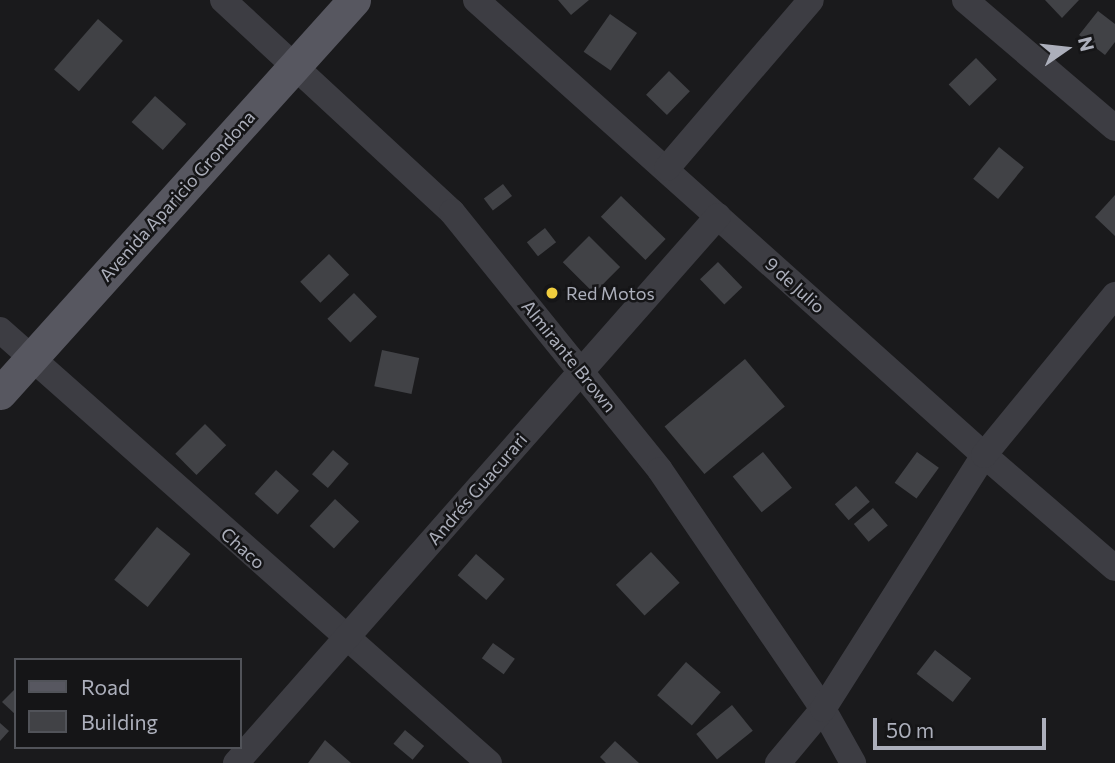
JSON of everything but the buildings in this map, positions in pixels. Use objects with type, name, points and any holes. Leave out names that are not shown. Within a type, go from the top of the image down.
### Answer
[{"type":"main road","name":"Avenida Aparicio Grondona","points":[[0,393],[354,0]]},
{"type":"street","name":"Almirante Brown","points":[[223,0],[452,212],[660,470],[823,709],[853,763]]},
{"type":"street","name":"9 de Julio","points":[[476,0],[667,168],[984,455],[1115,568]]},
{"type":"street","points":[[667,168],[811,0]]},
{"type":"street","points":[[965,0],[1115,128]]},
{"type":"street","name":"Andrés Guacurari","points":[[236,763],[718,216]]},
{"type":"street","points":[[778,763],[823,709],[984,455],[1115,295]]},
{"type":"street","name":"Chaco","points":[[0,330],[489,763]]},
{"type":"place","name":"Red Motos","points":[[552,293]]}]
